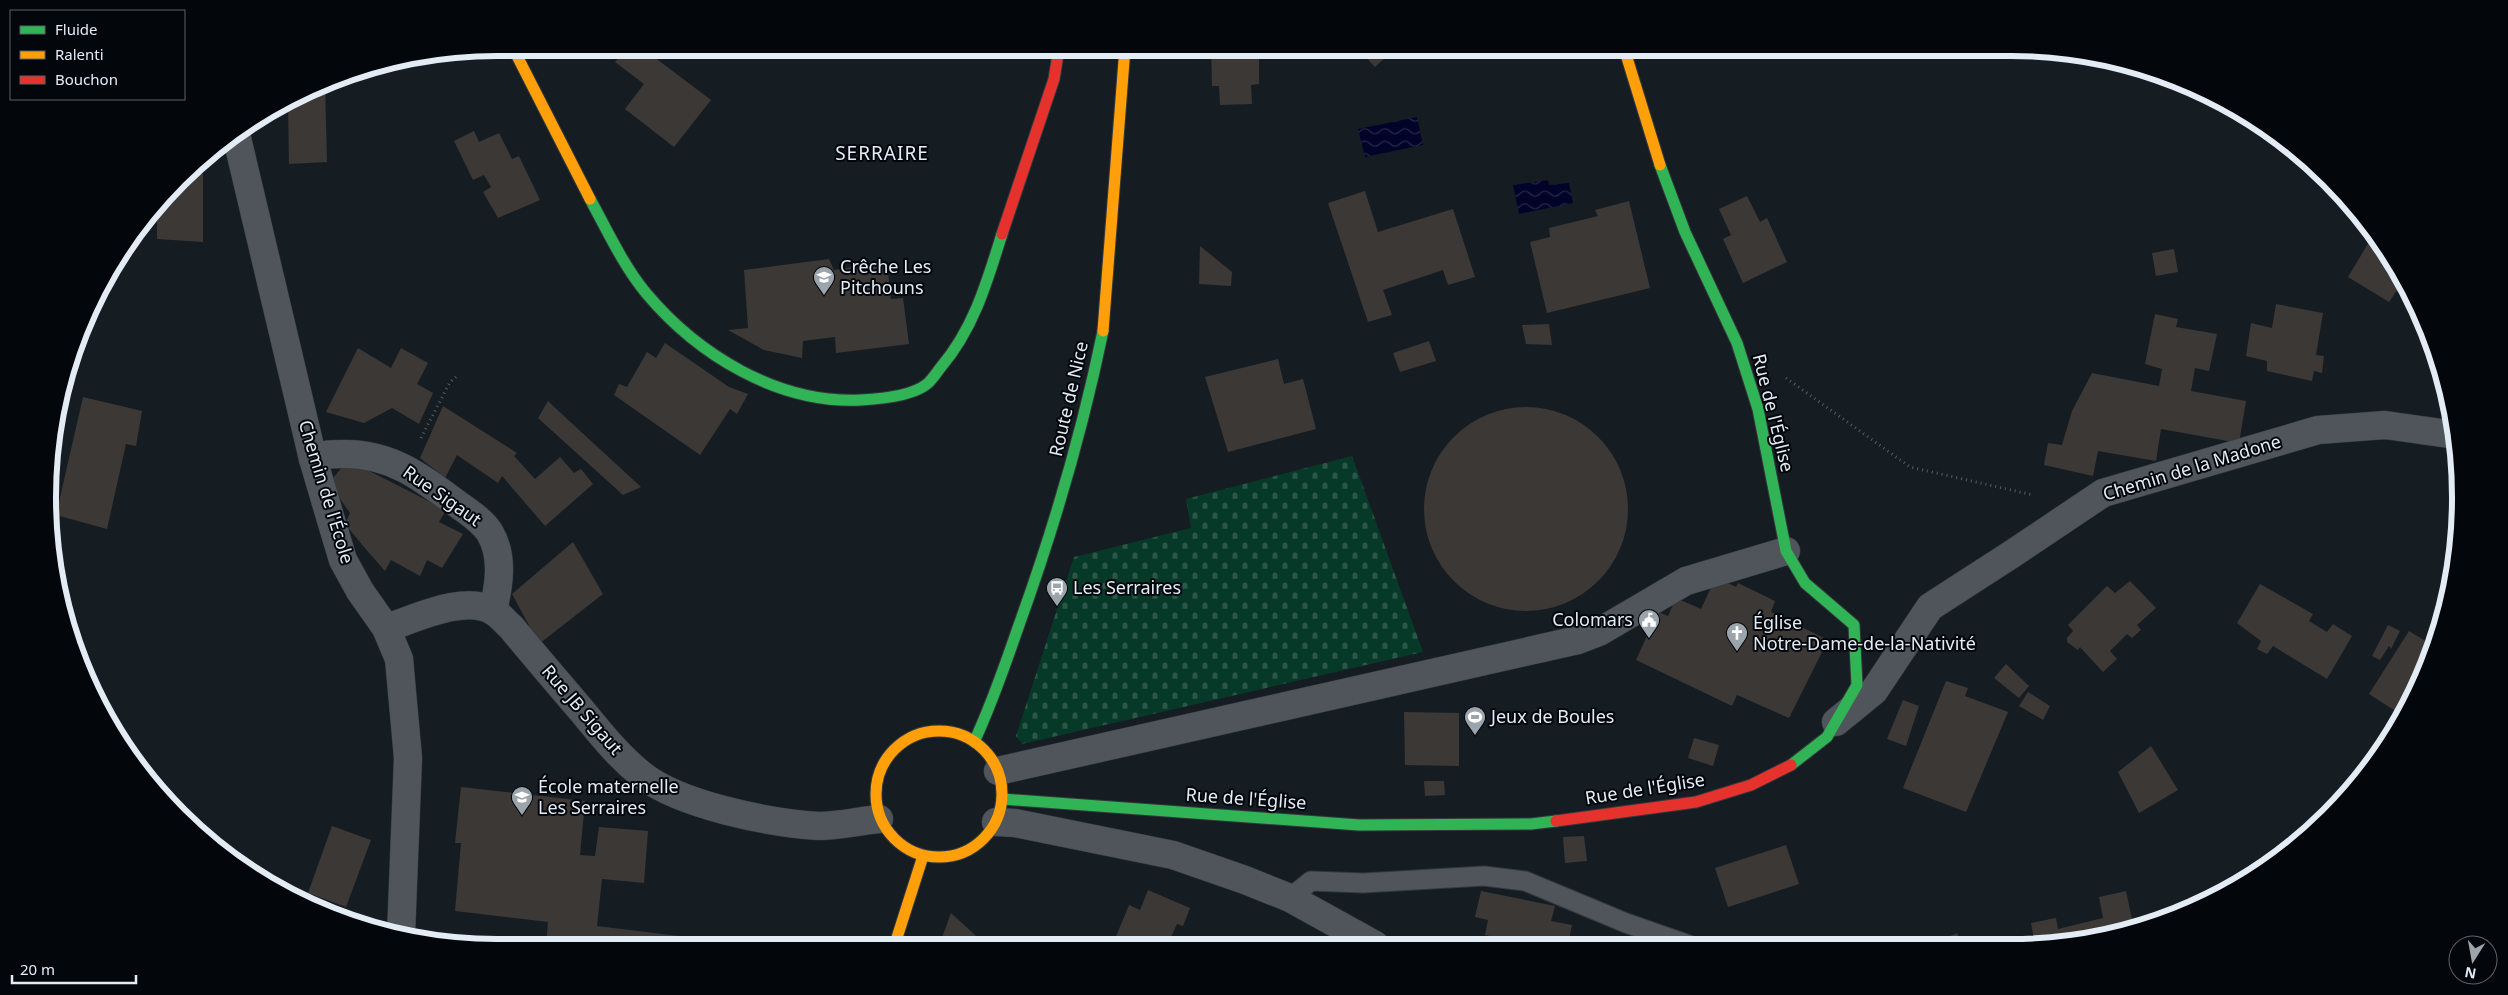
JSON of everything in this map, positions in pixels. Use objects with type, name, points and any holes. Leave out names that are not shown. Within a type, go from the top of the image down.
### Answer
[{"type":"street","points":[[516,56],[612,241],[645,292],[685,334],[746,375],[792,391],[837,401],[891,398],[926,385],[954,352],[977,311],[1054,79],[1058,56]]},
{"type":"street","name":"Route de Nice","points":[[974,742],[985,719],[1040,563],[1073,462],[1090,394],[1103,330],[1124,56]]},
{"type":"street","name":"Rue de l'Église","points":[[999,811],[1359,825],[1531,824],[1696,802],[1751,785],[1797,762],[1828,737],[1857,685],[1854,625],[1805,583],[1786,551],[1758,409],[1737,343],[1685,232],[1658,163],[1626,56]]},
{"type":"street","name":"Chemin de l'École","points":[[238,141],[313,459],[343,560],[360,592],[386,628],[399,659],[408,758],[401,928]]},
{"type":"street","name":"Chemin de la Madone","points":[[1835,723],[1874,691],[1930,607],[2102,493],[2318,430],[2385,426],[2447,434]]},
{"type":"street","name":"Rue Sigaut","points":[[313,459],[324,454],[364,454],[390,461],[405,469],[471,514],[490,531],[499,553],[498,586],[493,611]]},
{"type":"street","points":[[998,771],[1578,640],[1599,632],[1686,581],[1786,551]]},
{"type":"street","name":"Rue JB Sigaut","points":[[386,628],[445,609],[470,604],[493,611],[511,627],[618,753],[643,776],[662,787],[692,800],[739,814],[784,821],[820,826],[879,819]]},
{"type":"street","points":[[933,732],[958,734],[974,742],[992,760],[998,771],[999,811],[986,836],[973,848],[958,855],[940,858],[923,856],[908,850],[895,840],[879,819],[876,795],[877,779],[884,762],[895,749],[908,739],[933,732]]},
{"type":"street","points":[[999,811],[1015,823],[1173,855],[1246,880],[1290,898],[1364,939]]},
{"type":"street","points":[[896,939],[923,856]]},
{"type":"lane","points":[[1290,898],[1311,881],[1364,883],[1484,876],[1525,881],[1626,923],[1674,939]]},
{"type":"path","points":[[405,469],[450,382],[457,376]]},
{"type":"path","points":[[1783,376],[1910,468],[2080,506]]},
{"type":"green space","points":[[1352,456],[1423,652],[1022,744],[1016,736],[1074,557],[1191,528],[1186,499]]},
{"type":"water","points":[[1417,117],[1423,145],[1365,157],[1358,129]]},
{"type":"water","points":[[1548,180],[1549,185],[1569,183],[1573,203],[1519,214],[1513,185]]},
{"type":"building","points":[[620,56],[653,56],[711,100],[674,147],[625,109],[644,84],[615,62]]},
{"type":"building","points":[[1211,56],[1259,56],[1259,84],[1251,85],[1252,104],[1220,105],[1219,86],[1212,86]]},
{"type":"building","points":[[1365,56],[1387,56],[1375,67]]},
{"type":"building","points":[[325,92],[327,162],[289,164],[288,109]]},
{"type":"building","points":[[474,131],[479,142],[499,133],[512,159],[519,156],[540,200],[498,218],[483,192],[491,187],[484,175],[473,180],[454,141]]},
{"type":"building","points":[[198,174],[203,174],[203,242],[157,239],[157,217],[185,185]]},
{"type":"building","points":[[1365,191],[1378,232],[1453,209],[1475,277],[1448,285],[1443,270],[1383,290],[1392,315],[1368,322],[1328,203]]},
{"type":"building","points":[[1747,196],[1760,222],[1767,218],[1787,262],[1743,283],[1723,239],[1731,235],[1719,209]]},
{"type":"building","points":[[1629,201],[1650,288],[1547,313],[1530,242],[1550,237],[1549,228],[1598,216],[1595,210]]},
{"type":"building","points":[[2369,242],[2399,288],[2389,302],[2348,277]]},
{"type":"building","points":[[1200,246],[1232,272],[1231,286],[1199,284]]},
{"type":"building","points":[[2174,249],[2178,272],[2156,276],[2152,253]]},
{"type":"building","points":[[829,259],[834,270],[887,262],[891,299],[903,298],[909,344],[836,353],[835,337],[803,341],[802,358],[764,350],[728,330],[748,328],[744,270]]},
{"type":"building","points":[[2276,304],[2323,313],[2316,355],[2324,356],[2322,373],[2314,371],[2312,381],[2267,371],[2267,361],[2246,356],[2251,323],[2272,328]]},
{"type":"building","points":[[2155,314],[2178,319],[2176,327],[2217,334],[2209,371],[2195,368],[2191,391],[2246,401],[2239,443],[2161,429],[2156,461],[2098,451],[2093,476],[2044,465],[2048,443],[2062,445],[2072,411],[2092,373],[2159,386],[2162,369],[2145,364]]},
{"type":"building","points":[[1549,324],[1552,345],[1526,344],[1522,325]]},
{"type":"building","points":[[1429,341],[1436,361],[1400,372],[1393,353]]},
{"type":"building","points":[[665,343],[729,387],[748,394],[737,414],[730,409],[700,455],[614,395],[619,384],[627,387],[647,352],[656,358]]},
{"type":"building","points":[[358,348],[391,368],[401,348],[428,363],[417,384],[433,393],[419,424],[392,408],[364,423],[326,412]]},
{"type":"building","points":[[1278,359],[1284,384],[1303,379],[1316,429],[1228,452],[1205,377]]},
{"type":"building","points":[[83,397],[142,411],[136,446],[126,444],[107,529],[57,515]]},
{"type":"building","points":[[548,401],[641,487],[623,495],[538,418]]},
{"type":"building","points":[[443,406],[517,453],[514,456],[535,479],[560,457],[574,473],[581,469],[593,484],[545,526],[502,476],[498,483],[457,455],[445,478],[420,458]]},
{"type":"building","points":[[1526,407],[1546,409],[1565,415],[1574,419],[1598,437],[1616,461],[1620,470],[1626,489],[1628,509],[1626,529],[1620,548],[1616,557],[1598,581],[1574,599],[1565,603],[1546,609],[1526,611],[1506,609],[1487,603],[1478,599],[1454,581],[1436,557],[1432,548],[1426,529],[1424,509],[1426,489],[1432,470],[1436,461],[1454,437],[1478,419],[1487,415],[1506,409]]},
{"type":"building","points":[[348,460],[446,510],[439,522],[463,534],[442,568],[427,560],[420,576],[391,560],[385,571],[364,547],[345,524],[350,513],[329,483]]},
{"type":"building","points":[[573,542],[603,594],[539,644],[512,594]]},
{"type":"building","name":"Église Notre-Dame-de-la-Nativité","points":[[1716,577],[1736,587],[1738,583],[1775,601],[1771,612],[1828,640],[1789,718],[1737,695],[1732,706],[1636,660],[1658,612],[1668,616],[1676,598],[1701,609]]},
{"type":"building","points":[[2130,581],[2156,608],[2137,625],[2141,630],[2132,638],[2127,634],[2110,651],[2117,659],[2103,672],[2080,647],[2078,650],[2067,642],[2067,638],[2073,631],[2068,625],[2107,586],[2115,593]]},
{"type":"building","points":[[2260,584],[2313,614],[2309,621],[2327,632],[2333,624],[2352,636],[2327,679],[2273,646],[2267,654],[2257,649],[2261,641],[2237,623]]},
{"type":"building","points":[[2388,625],[2400,631],[2391,649],[2389,646],[2380,660],[2372,656]]},
{"type":"building","points":[[2409,631],[2427,642],[2418,666],[2396,712],[2369,694]]},
{"type":"building","points":[[2006,664],[2029,686],[2019,698],[1994,678]]},
{"type":"building","points":[[1946,681],[1968,688],[1965,696],[2008,712],[1966,812],[1903,788]]},
{"type":"building","points":[[2028,692],[2050,706],[2043,720],[2019,706]]},
{"type":"building","points":[[1903,700],[1919,706],[1906,746],[1887,739]]},
{"type":"building","points":[[1404,712],[1459,713],[1459,766],[1405,765]]},
{"type":"building","points":[[1694,738],[1719,745],[1713,766],[1688,758]]},
{"type":"building","points":[[2151,746],[2178,790],[2139,813],[2118,772]]},
{"type":"building","points":[[1424,781],[1444,781],[1445,795],[1425,796]]},
{"type":"building","points":[[461,787],[585,801],[580,855],[595,856],[599,827],[648,831],[644,883],[602,879],[597,926],[703,939],[547,939],[548,922],[455,911],[461,843],[455,843]]},
{"type":"building","points":[[332,826],[371,840],[346,907],[308,893]]},
{"type":"building","points":[[1584,836],[1587,861],[1565,863],[1563,837]]},
{"type":"building","points":[[1786,845],[1799,884],[1728,907],[1715,868]]},
{"type":"building","points":[[1148,890],[1190,908],[1183,926],[1177,924],[1170,939],[1115,939],[1129,905],[1140,910]]},
{"type":"building","points":[[1481,891],[1555,906],[1551,921],[1572,925],[1569,939],[1504,939],[1485,935],[1488,920],[1475,917]]},
{"type":"building","points":[[2126,891],[2132,922],[2068,935],[2034,938],[2031,923],[2056,918],[2058,929],[2103,918],[2099,897]]},
{"type":"building","points":[[951,913],[979,939],[942,939]]},
{"type":"building","points":[[1957,933],[1960,939],[1943,939]]},
{"type":"traffic: fast","points":[[1660,165],[1685,232],[1737,343],[1758,409],[1786,551],[1805,583],[1854,625],[1857,685],[1827,737],[1791,765]]},
{"type":"traffic: fast","points":[[590,199],[630,271],[646,293],[667,316],[690,336],[715,355],[742,371],[770,384],[800,394],[830,399],[861,400],[896,396],[921,388],[929,382],[952,352],[971,320],[985,287],[1002,234]]},
{"type":"traffic: fast","points":[[974,742],[1003,670],[1032,589],[1055,516],[1086,406],[1103,331]]},
{"type":"traffic: fast","points":[[1002,799],[1359,825],[1531,824],[1556,821]]},
{"type":"traffic: slow","points":[[517,56],[590,199]]},
{"type":"traffic: slow","points":[[1103,331],[1124,56]]},
{"type":"traffic: slow","points":[[1626,56],[1660,165]]},
{"type":"traffic: slow","points":[[939,731],[963,736],[984,749],[997,770],[1002,794],[997,818],[984,839],[963,852],[939,857],[915,852],[894,839],[881,818],[876,794],[881,770],[894,749],[915,736],[939,731]]},
{"type":"traffic: slow","points":[[897,939],[923,856]]},
{"type":"traffic: jam","points":[[1002,234],[1054,79],[1058,56]]},
{"type":"traffic: jam","points":[[1556,821],[1696,802],[1751,785],[1791,765]]},
{"type":"place","name":"Crêche Les Pitchouns","points":[[824,296]]},
{"type":"place","name":"Les Serraires","points":[[1057,607]]},
{"type":"place","name":"Colomars","points":[[1649,639]]},
{"type":"place","name":"Église Notre-Dame-de-la-Nativité","points":[[1737,652]]},
{"type":"place","name":"Jeux de Boules","points":[[1475,736]]},
{"type":"place","name":"École maternelle Les Serraires","points":[[522,816]]},
{"type":"district","name":"SERRAIRE","points":[[882,153]]}]
